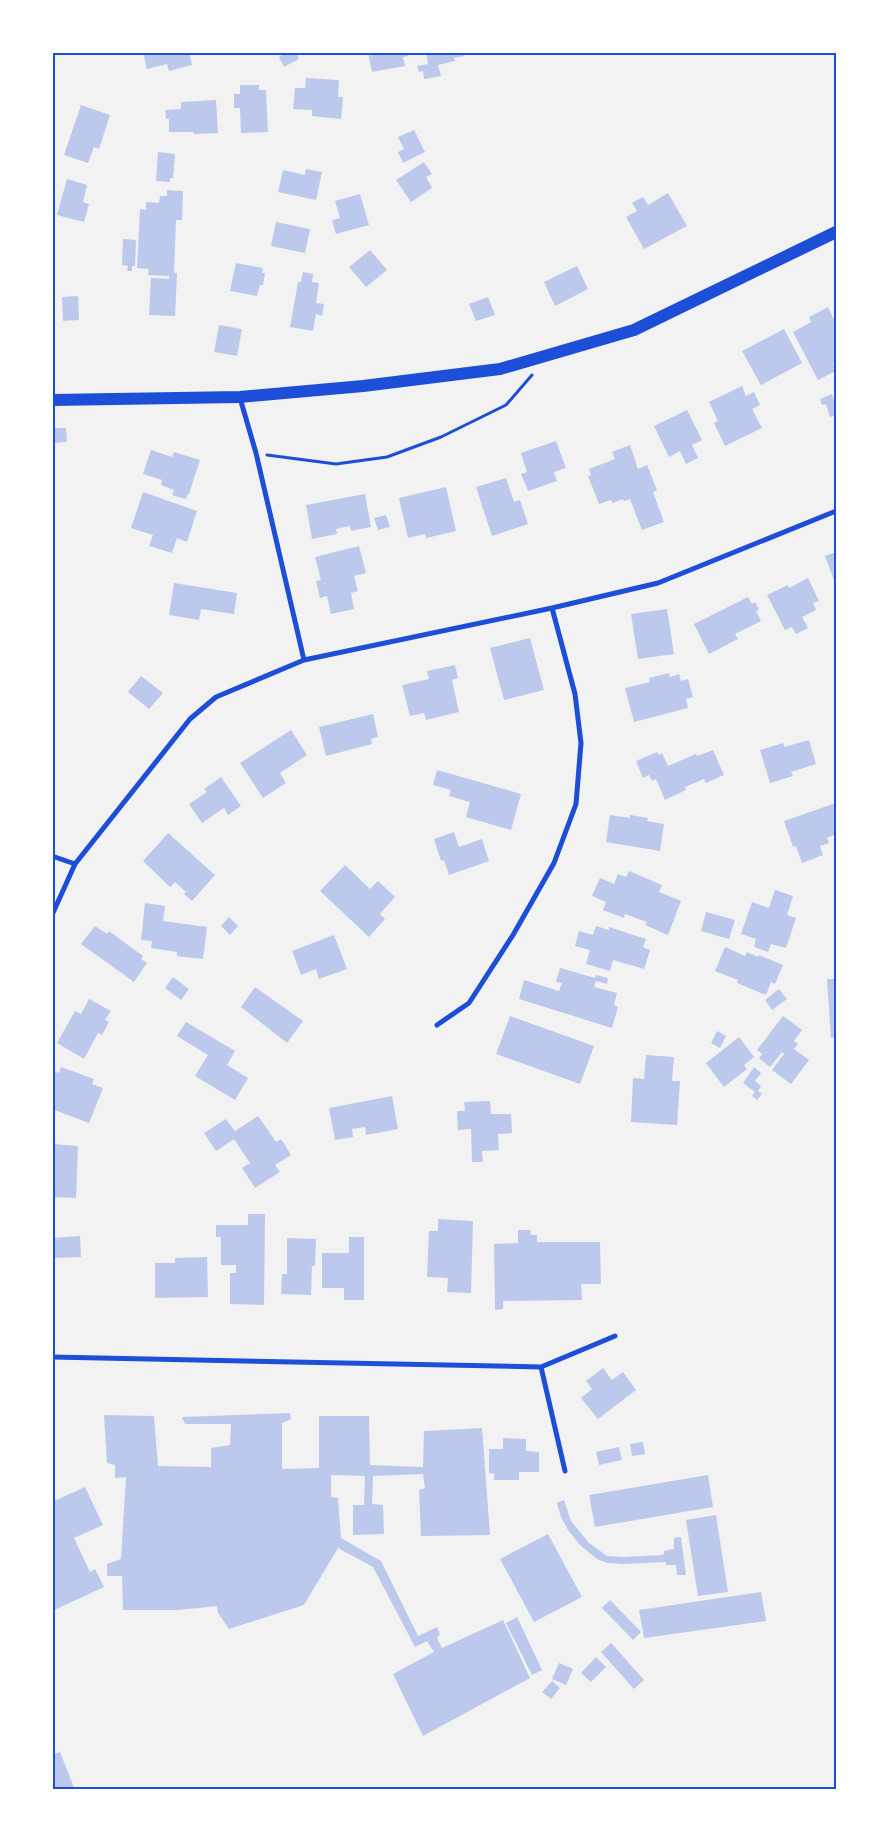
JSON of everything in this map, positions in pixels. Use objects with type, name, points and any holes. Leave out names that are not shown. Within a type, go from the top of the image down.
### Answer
[{"type":"main road","points":[[52,400],[240,397],[363,386],[500,369],[634,330],[836,232]]},
{"type":"street","points":[[240,397],[256,453],[304,660]]},
{"type":"street","points":[[52,915],[75,864],[190,719],[216,697],[304,660],[552,608],[658,583],[836,511]]},
{"type":"street","points":[[437,1026],[469,1003],[513,935],[554,862],[576,804],[581,743],[575,694],[552,608]]},
{"type":"street","points":[[52,856],[75,864]]},
{"type":"street","points":[[52,1357],[541,1367],[615,1336]]},
{"type":"street","points":[[541,1367],[565,1471]]},
{"type":"path","points":[[256,453],[336,464],[387,457],[441,437],[506,405],[550,354]]},
{"type":"building","points":[[143,52],[189,52],[192,65],[169,71],[167,64],[147,69]]},
{"type":"building","points":[[287,52],[296,52],[299,59],[284,67],[279,57]]},
{"type":"building","points":[[368,52],[407,52],[408,56],[403,57],[405,66],[372,72]]},
{"type":"building","points":[[426,52],[463,52],[464,56],[454,58],[455,61],[438,65],[441,76],[424,79],[423,71],[419,72],[417,66],[428,64]]},
{"type":"building","points":[[306,78],[339,80],[338,97],[343,97],[341,119],[312,116],[312,110],[293,109],[295,88],[305,88]]},
{"type":"building","points":[[240,85],[259,85],[259,90],[266,90],[268,132],[241,133],[240,108],[234,108],[234,94],[240,94]]},
{"type":"building","points":[[216,100],[218,133],[169,132],[169,119],[166,119],[165,110],[181,109],[181,102]]},
{"type":"building","points":[[81,105],[110,115],[99,149],[94,147],[88,163],[64,155]]},
{"type":"building","points":[[414,130],[425,152],[403,163],[398,152],[404,149],[398,137]]},
{"type":"building","points":[[158,152],[175,154],[173,178],[170,178],[170,182],[156,181]]},
{"type":"building","points":[[424,162],[432,174],[426,177],[432,188],[411,202],[396,180]]},
{"type":"building","points":[[306,169],[322,172],[316,200],[278,192],[283,170],[305,175]]},
{"type":"building","points":[[67,179],[87,185],[83,202],[89,204],[84,222],[57,215]]},
{"type":"building","points":[[167,190],[183,191],[182,220],[176,220],[174,273],[177,273],[175,316],[149,315],[151,278],[169,279],[169,276],[148,275],[149,269],[137,268],[140,209],[146,210],[146,202],[159,203],[160,196],[167,196]]},
{"type":"building","points":[[668,193],[687,226],[644,249],[626,217],[637,211],[632,203],[643,197],[648,205]]},
{"type":"building","points":[[360,194],[369,225],[336,234],[332,220],[340,218],[335,201]]},
{"type":"building","points":[[276,222],[310,229],[305,253],[271,246]]},
{"type":"building","points":[[123,239],[136,240],[135,266],[132,266],[132,271],[127,271],[128,266],[122,265]]},
{"type":"building","points":[[370,250],[387,270],[366,287],[349,267]]},
{"type":"building","points":[[236,263],[263,268],[262,273],[265,273],[263,285],[260,285],[257,296],[230,291]]},
{"type":"building","points":[[577,266],[588,289],[555,306],[544,282]]},
{"type":"building","points":[[303,272],[313,274],[312,282],[319,283],[316,303],[324,304],[322,316],[316,314],[313,331],[290,327],[298,282],[301,282]]},
{"type":"building","points":[[78,296],[79,320],[63,321],[62,297]]},
{"type":"building","points":[[488,297],[495,315],[476,321],[469,304]]},
{"type":"building","points":[[828,307],[836,324],[836,361],[833,363],[836,371],[818,380],[793,332],[811,322],[809,317]]},
{"type":"building","points":[[219,325],[242,329],[237,356],[214,352]]},
{"type":"building","points":[[784,329],[802,363],[761,385],[742,351]]},
{"type":"building","points":[[742,386],[746,396],[754,392],[760,405],[752,409],[762,428],[725,446],[714,423],[718,421],[709,402]]},
{"type":"building","points":[[832,394],[836,415],[830,417],[826,404],[822,405],[820,399]]},
{"type":"building","points":[[687,410],[702,440],[692,445],[698,458],[686,464],[680,451],[669,457],[654,426]]},
{"type":"building","points":[[52,428],[66,428],[67,442],[52,443]]},
{"type":"building","points":[[556,441],[566,468],[554,472],[557,481],[528,491],[521,474],[527,472],[521,453]]},
{"type":"building","points":[[630,445],[638,469],[647,465],[657,490],[653,492],[664,522],[642,530],[630,499],[624,501],[623,499],[612,503],[611,500],[599,504],[588,476],[591,475],[589,469],[615,459],[612,452]]},
{"type":"building","points":[[151,450],[172,457],[174,452],[200,460],[186,499],[172,495],[174,490],[161,485],[162,480],[143,474]]},
{"type":"building","points":[[506,478],[514,502],[520,500],[528,524],[492,536],[476,487]]},
{"type":"building","points":[[446,487],[456,531],[426,538],[425,534],[408,538],[399,498]]},
{"type":"building","points":[[143,492],[197,511],[187,542],[177,538],[172,553],[149,546],[153,535],[131,528]]},
{"type":"building","points":[[365,494],[371,527],[351,531],[350,526],[336,529],[337,534],[312,539],[306,505]]},
{"type":"building","points":[[386,515],[390,527],[378,530],[374,518]]},
{"type":"building","points":[[359,546],[366,573],[354,576],[358,591],[351,593],[354,609],[331,614],[327,596],[320,598],[316,581],[321,580],[315,557]]},
{"type":"building","points":[[836,552],[836,579],[834,580],[825,556]]},
{"type":"building","points":[[808,578],[819,601],[813,603],[816,610],[802,617],[808,628],[796,634],[792,627],[785,630],[767,595],[788,585],[789,588]]},
{"type":"building","points":[[174,583],[237,593],[234,614],[201,609],[199,620],[169,615]]},
{"type":"building","points":[[748,597],[752,604],[755,602],[759,610],[756,611],[761,621],[735,634],[738,639],[709,654],[694,624]]},
{"type":"building","points":[[667,609],[674,654],[638,659],[631,614]]},
{"type":"building","points":[[530,638],[544,690],[504,700],[490,648]]},
{"type":"building","points":[[455,665],[458,678],[452,680],[459,712],[426,720],[424,713],[410,716],[402,685],[429,679],[427,671]]},
{"type":"building","points":[[669,673],[670,677],[679,674],[681,681],[688,679],[693,697],[686,699],[688,708],[634,722],[625,688],[650,682],[649,678]]},
{"type":"building","points":[[141,676],[163,693],[149,709],[128,692]]},
{"type":"building","points":[[373,714],[378,737],[371,739],[372,744],[326,756],[319,727]]},
{"type":"building","points":[[291,730],[307,755],[280,773],[286,783],[263,798],[240,763]]},
{"type":"building","points":[[809,740],[816,764],[791,772],[793,776],[770,783],[760,750],[783,743],[784,747]]},
{"type":"building","points":[[713,750],[724,775],[706,783],[704,779],[685,787],[686,790],[665,800],[656,779],[652,781],[649,775],[643,778],[636,761],[657,752],[659,755],[662,753],[668,766],[696,754],[697,756]]},
{"type":"building","points":[[437,770],[521,794],[511,830],[466,817],[470,802],[449,796],[451,790],[433,785]]},
{"type":"building","points":[[221,777],[241,806],[228,815],[224,808],[202,823],[189,804],[207,792],[204,789]]},
{"type":"building","points":[[836,803],[836,834],[827,838],[829,843],[820,846],[823,855],[802,863],[796,846],[793,847],[784,821]]},
{"type":"building","points":[[610,815],[630,818],[630,815],[648,818],[647,821],[664,824],[660,851],[606,842]]},
{"type":"building","points":[[454,832],[459,847],[482,839],[489,861],[449,875],[444,860],[441,861],[434,839]]},
{"type":"building","points":[[168,833],[215,875],[192,901],[184,894],[186,892],[175,882],[170,887],[143,861]]},
{"type":"building","points":[[345,865],[370,889],[378,881],[395,897],[380,914],[385,919],[369,937],[320,891]]},
{"type":"building","points":[[629,871],[662,885],[659,892],[681,901],[668,935],[645,925],[647,922],[625,914],[624,918],[603,910],[606,902],[592,896],[600,878],[614,884],[618,874],[626,877]]},
{"type":"building","points":[[775,890],[793,896],[787,915],[796,918],[786,948],[771,944],[768,952],[754,947],[756,939],[741,934],[752,902],[769,908]]},
{"type":"building","points":[[145,903],[165,906],[163,921],[207,927],[203,959],[177,956],[177,952],[151,948],[152,941],[141,940]]},
{"type":"building","points":[[706,912],[735,920],[729,939],[701,931]]},
{"type":"building","points":[[229,917],[238,926],[230,935],[221,926]]},
{"type":"building","points":[[95,926],[107,934],[109,931],[143,956],[141,959],[147,963],[134,982],[81,944]]},
{"type":"building","points":[[596,926],[609,930],[609,927],[646,939],[643,947],[650,950],[644,969],[613,960],[610,971],[586,964],[590,950],[575,946],[579,931],[593,935]]},
{"type":"building","points":[[334,935],[347,969],[319,979],[316,969],[301,975],[292,951]]},
{"type":"building","points":[[725,947],[745,956],[747,952],[783,965],[775,984],[771,982],[766,995],[737,983],[738,980],[715,971]]},
{"type":"building","points":[[560,968],[595,978],[596,975],[608,978],[607,984],[596,981],[594,987],[617,993],[614,1005],[618,1007],[612,1028],[519,999],[524,980],[559,991],[562,983],[556,982]]},
{"type":"building","points":[[173,977],[189,989],[181,1000],[165,988]]},
{"type":"building","points":[[827,979],[836,979],[836,1037],[831,1038]]},
{"type":"building","points":[[255,987],[303,1021],[287,1043],[241,1007]]},
{"type":"building","points":[[779,989],[787,999],[772,1010],[765,1000]]},
{"type":"building","points":[[89,999],[111,1011],[105,1020],[109,1022],[102,1035],[98,1033],[84,1059],[57,1043],[75,1011],[81,1014]]},
{"type":"building","points":[[510,1016],[594,1046],[580,1084],[496,1054]]},
{"type":"building","points":[[783,1016],[802,1030],[794,1041],[798,1044],[794,1049],[809,1060],[791,1084],[772,1070],[784,1054],[782,1052],[770,1067],[759,1058],[762,1054],[757,1050]]},
{"type":"building","points":[[186,1022],[235,1051],[227,1065],[248,1078],[235,1100],[195,1076],[208,1055],[177,1036]]},
{"type":"building","points":[[717,1031],[726,1036],[720,1048],[711,1043]]},
{"type":"building","points":[[739,1037],[754,1057],[744,1065],[747,1069],[724,1087],[706,1063]]},
{"type":"building","points":[[646,1055],[674,1057],[672,1081],[680,1081],[677,1125],[631,1122],[633,1078],[644,1079]]},
{"type":"building","points":[[61,1067],[94,1079],[92,1084],[103,1088],[89,1123],[52,1109],[52,1070],[59,1073]]},
{"type":"building","points":[[754,1067],[761,1073],[755,1081],[761,1086],[758,1091],[762,1094],[757,1100],[752,1096],[755,1092],[743,1083]]},
{"type":"building","points":[[392,1096],[398,1129],[366,1135],[365,1127],[352,1129],[353,1137],[335,1140],[329,1108]]},
{"type":"building","points":[[490,1101],[491,1114],[511,1114],[512,1133],[498,1134],[499,1150],[482,1151],[483,1162],[472,1162],[471,1129],[458,1130],[457,1111],[465,1111],[464,1102]]},
{"type":"building","points":[[258,1116],[276,1142],[281,1139],[291,1155],[275,1165],[280,1172],[255,1188],[242,1168],[250,1163],[234,1139],[216,1151],[204,1133],[226,1119],[235,1131]]},
{"type":"building","points":[[52,1144],[78,1146],[76,1198],[52,1197]]},
{"type":"building","points":[[248,1214],[265,1214],[264,1305],[230,1304],[230,1273],[236,1273],[236,1265],[221,1265],[221,1237],[216,1237],[216,1225],[248,1225]]},
{"type":"building","points":[[438,1219],[473,1221],[471,1293],[447,1292],[448,1278],[427,1277],[429,1231],[438,1231]]},
{"type":"building","points":[[518,1230],[530,1230],[531,1235],[537,1235],[537,1242],[600,1242],[601,1284],[581,1284],[582,1300],[503,1301],[503,1309],[495,1310],[494,1244],[518,1243]]},
{"type":"building","points":[[80,1236],[81,1257],[52,1258],[52,1238]]},
{"type":"building","points":[[349,1237],[364,1237],[364,1300],[344,1300],[344,1288],[322,1288],[322,1253],[349,1253]]},
{"type":"building","points":[[287,1238],[316,1239],[315,1266],[312,1266],[311,1295],[281,1294],[282,1274],[287,1274]]},
{"type":"building","points":[[207,1257],[208,1297],[155,1298],[155,1263],[175,1263],[175,1258]]},
{"type":"building","points":[[603,1368],[612,1380],[623,1372],[636,1390],[598,1419],[581,1398],[592,1389],[586,1381]]},
{"type":"building","points":[[290,1413],[291,1419],[282,1423],[282,1469],[319,1468],[319,1416],[369,1416],[370,1465],[423,1467],[424,1431],[482,1428],[490,1535],[421,1536],[419,1490],[425,1488],[423,1474],[373,1476],[372,1504],[383,1505],[384,1534],[353,1535],[353,1505],[364,1505],[365,1476],[331,1475],[331,1497],[338,1498],[341,1538],[381,1561],[418,1636],[437,1627],[440,1634],[437,1638],[442,1648],[503,1620],[530,1678],[423,1736],[393,1674],[434,1652],[427,1641],[415,1647],[373,1567],[338,1548],[304,1605],[229,1629],[218,1613],[217,1606],[178,1610],[123,1610],[122,1576],[107,1576],[107,1564],[121,1559],[126,1477],[115,1478],[115,1465],[107,1463],[104,1415],[154,1416],[158,1466],[211,1467],[211,1448],[230,1445],[231,1424],[185,1424],[182,1417]]},
{"type":"building","points":[[503,1438],[526,1439],[526,1451],[539,1452],[539,1472],[519,1472],[519,1480],[494,1480],[494,1474],[489,1473],[489,1449],[503,1449]]},
{"type":"building","points":[[643,1442],[645,1454],[632,1456],[630,1444]]},
{"type":"building","points":[[619,1447],[622,1460],[599,1465],[596,1452]]},
{"type":"building","points":[[708,1475],[713,1507],[595,1527],[589,1495]]},
{"type":"building","points":[[85,1487],[103,1525],[74,1538],[90,1572],[95,1569],[104,1587],[52,1611],[52,1502]]},
{"type":"building","points":[[564,1500],[571,1521],[589,1543],[607,1556],[662,1555],[664,1551],[674,1549],[674,1538],[681,1537],[686,1575],[677,1575],[676,1565],[666,1565],[666,1562],[623,1564],[608,1563],[597,1559],[580,1545],[568,1530],[561,1517],[557,1503]]},
{"type":"building","points":[[716,1515],[728,1592],[698,1596],[686,1520]]},
{"type":"building","points":[[548,1534],[582,1597],[534,1622],[500,1559]]},
{"type":"building","points":[[761,1592],[766,1621],[644,1638],[639,1610]]},
{"type":"building","points":[[610,1600],[641,1632],[633,1640],[602,1608]]},
{"type":"building","points":[[517,1617],[542,1670],[532,1675],[506,1623]]},
{"type":"building","points":[[611,1643],[644,1680],[634,1689],[601,1652]]},
{"type":"building","points":[[596,1657],[606,1667],[591,1682],[581,1673]]},
{"type":"building","points":[[559,1663],[573,1669],[566,1685],[552,1679]]},
{"type":"building","points":[[552,1681],[560,1688],[551,1699],[542,1692]]},
{"type":"building","points":[[60,1752],[75,1790],[52,1790],[52,1755]]}]
